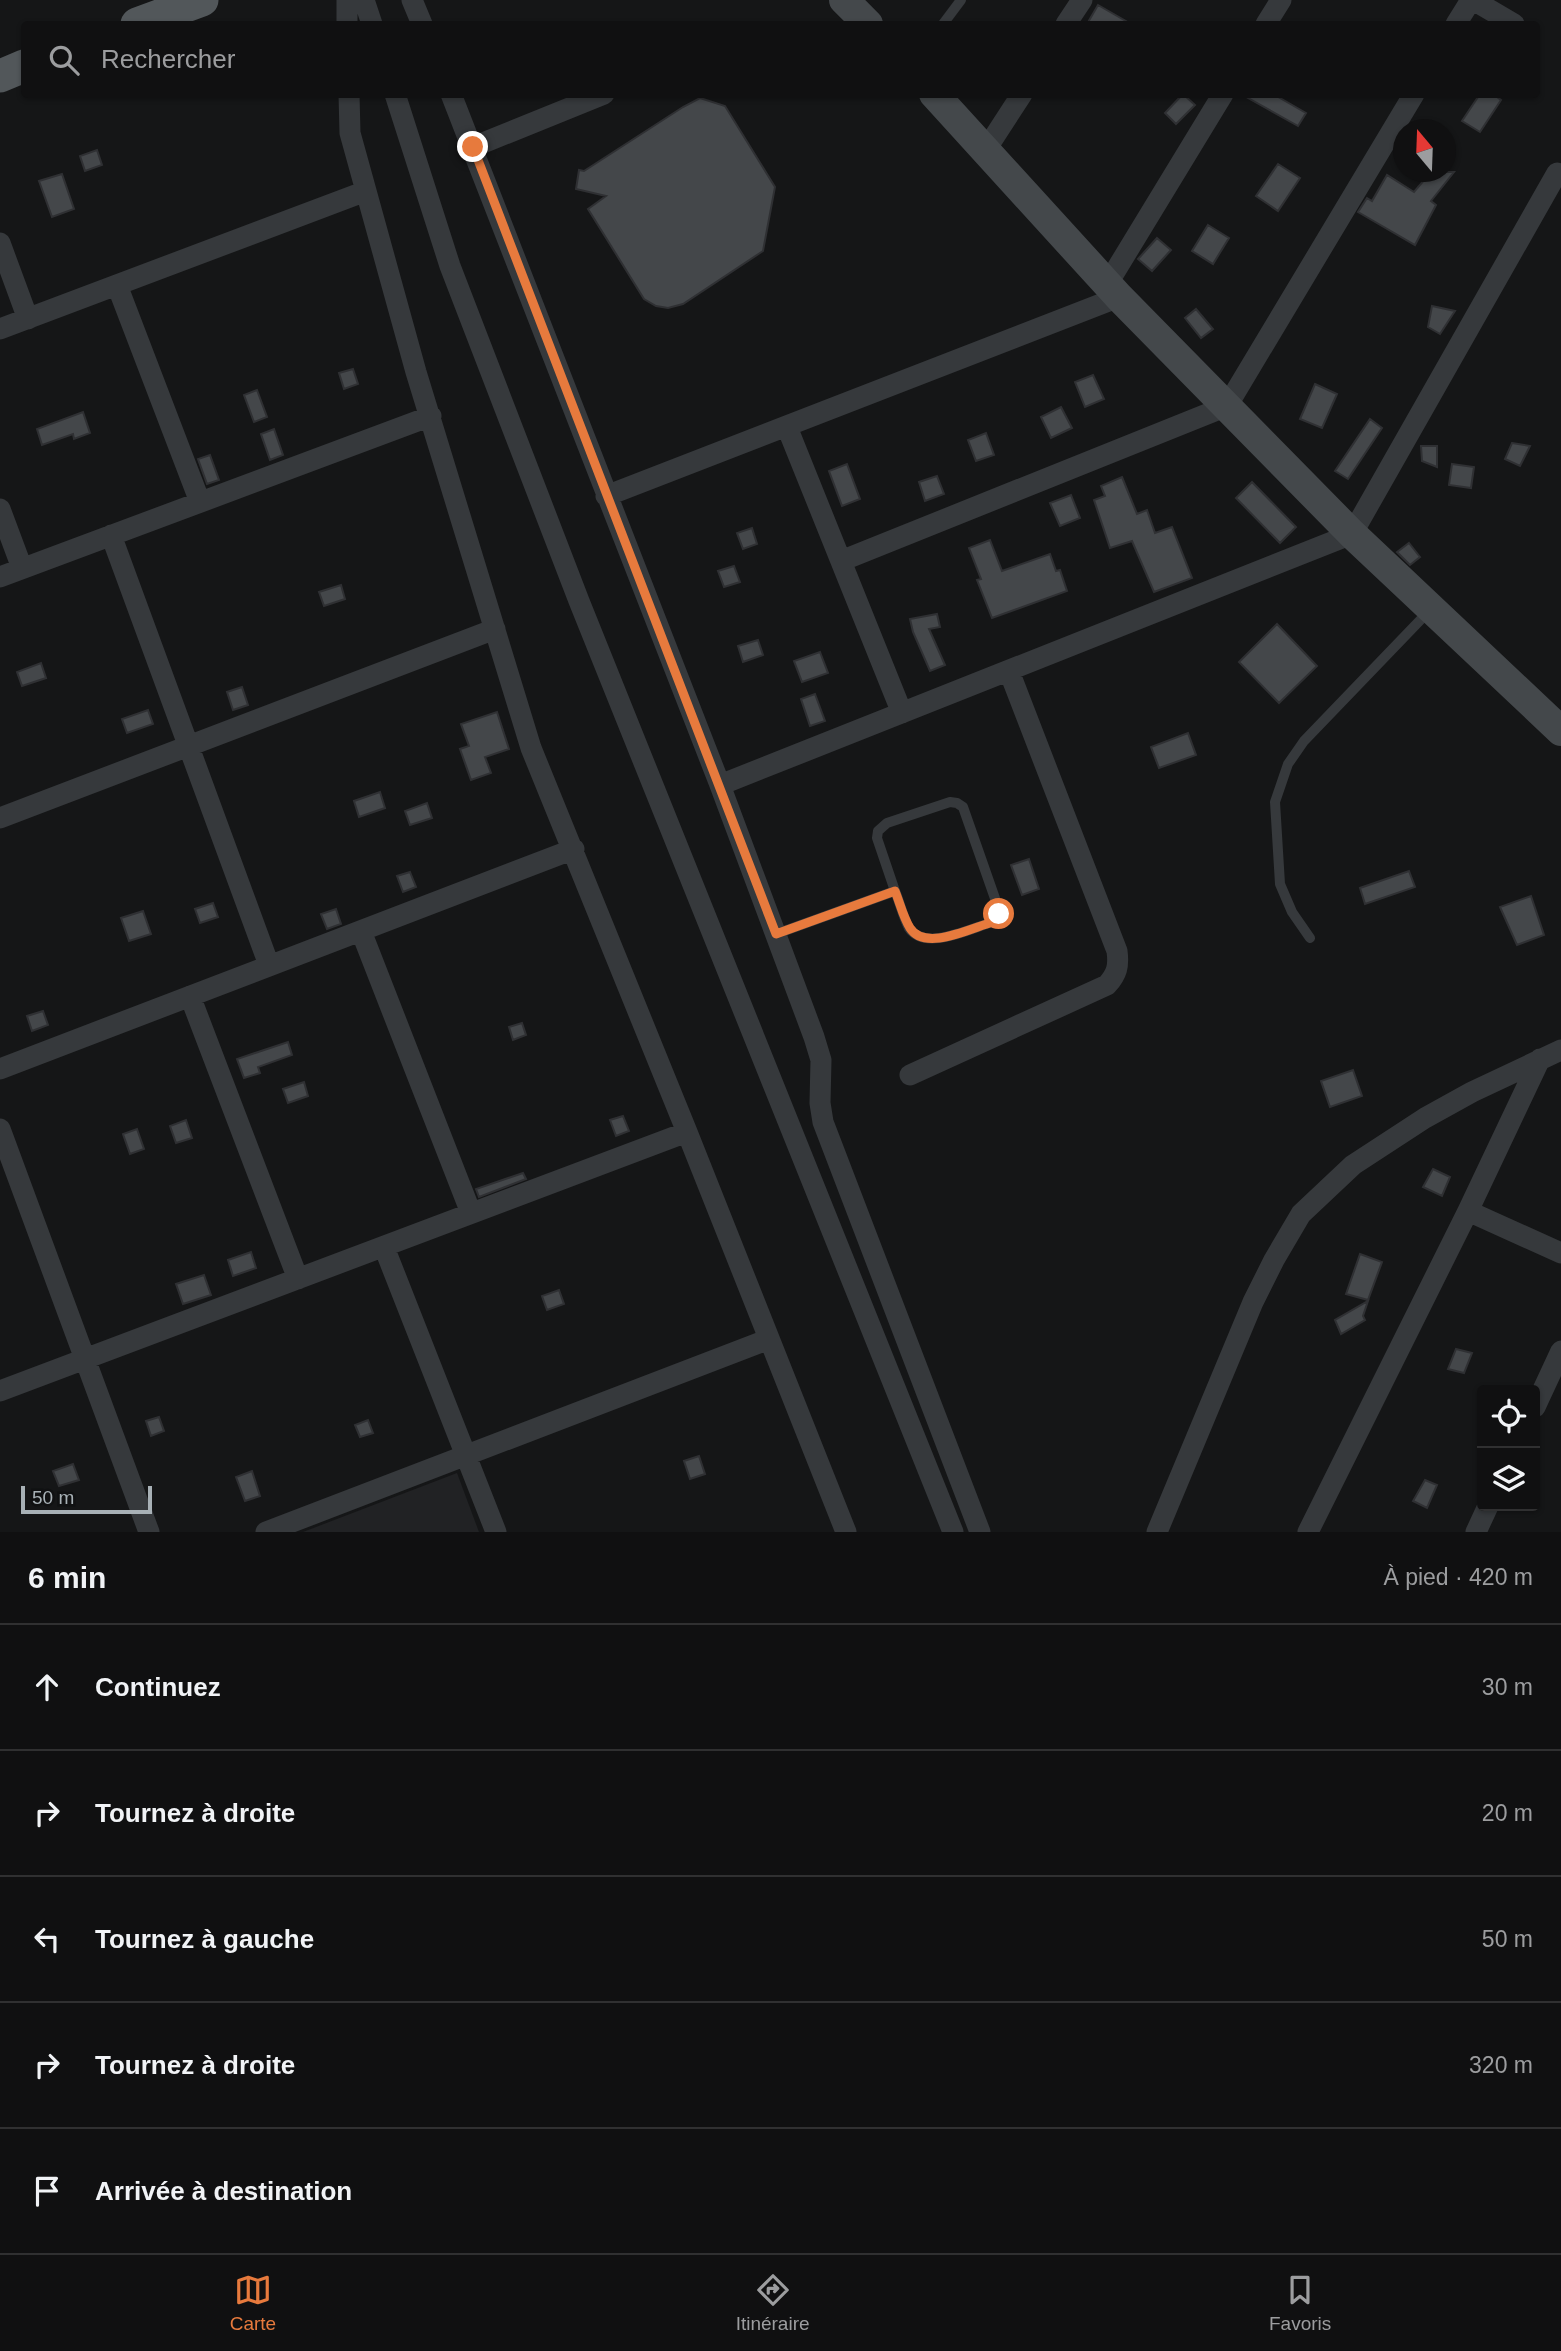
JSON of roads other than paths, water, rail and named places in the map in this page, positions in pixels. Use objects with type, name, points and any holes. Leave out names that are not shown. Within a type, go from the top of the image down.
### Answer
[{"type":"main road","points":[[145,21],[202,0]]},
{"type":"main road","points":[[0,76],[21,67]]},
{"type":"street","points":[[347,0],[347,21]]},
{"type":"street","points":[[364,0],[371,21]]},
{"type":"street","points":[[412,0],[421,21]]},
{"type":"street","points":[[844,0],[865,21]]},
{"type":"street","points":[[1068,21],[1082,0]]},
{"type":"street","points":[[1268,21],[1281,0]]},
{"type":"street","points":[[1458,21],[1472,0],[1509,21]]},
{"type":"street","points":[[349,98],[350,133],[366,191],[531,748],[574,849],[846,1532]]},
{"type":"street","points":[[395,98],[450,266],[579,601],[953,1532]]},
{"type":"street","points":[[453,98],[776,934],[821,1060],[820,1103],[825,1130],[980,1532]]},
{"type":"street","points":[[473,147],[594,98]]},
{"type":"street","points":[[938,98],[1113,290],[1352,534],[1561,731]]},
{"type":"street","points":[[985,151],[1019,98]]},
{"type":"street","points":[[606,496],[787,427],[1113,290],[1221,98]]},
{"type":"street","points":[[841,561],[1227,407],[1412,98]]},
{"type":"street","points":[[720,785],[1352,534],[1557,173]]},
{"type":"street","points":[[0,329],[366,191]]},
{"type":"street","points":[[0,243],[28,319]]},
{"type":"street","points":[[117,285],[200,502]]},
{"type":"street","points":[[0,577],[431,416]]},
{"type":"street","points":[[787,427],[902,713]]},
{"type":"street","points":[[0,509],[22,568]]},
{"type":"street","points":[[111,535],[270,965]]},
{"type":"street","points":[[0,818],[495,629]]},
{"type":"street","points":[[910,1075],[1107,985],[1115,976],[1119,965],[1117,951],[1009,671]]},
{"type":"street","points":[[0,1069],[574,849]]},
{"type":"street","points":[[361,931],[471,1213]]},
{"type":"street","points":[[190,996],[298,1279]]},
{"type":"street","points":[[1157,1532],[1253,1303],[1301,1214],[1353,1165],[1425,1118],[1561,1050]]},
{"type":"street","points":[[1308,1532],[1468,1211],[1540,1059]]},
{"type":"street","points":[[0,1129],[149,1532]]},
{"type":"street","points":[[0,1391],[687,1132]]},
{"type":"street","points":[[1468,1211],[1561,1253]]},
{"type":"street","points":[[384,1247],[496,1532]]},
{"type":"street","points":[[266,1532],[769,1339]]},
{"type":"street","points":[[1540,1395],[1561,1351]]},
{"type":"street","points":[[1476,1532],[1486,1511]]},
{"type":"lane","points":[[945,21],[961,0]]},
{"type":"lane","points":[[1311,938],[1292,912],[1280,884],[1275,802],[1288,764],[1312,733],[1431,608]]},
{"type":"lane","points":[[950,802],[963,807],[998,906],[997,918],[993,922],[932,940],[920,938],[910,928],[895,891],[877,838],[878,831],[887,823],[950,802]]},
{"type":"lane","points":[[776,934],[895,891]]}]
